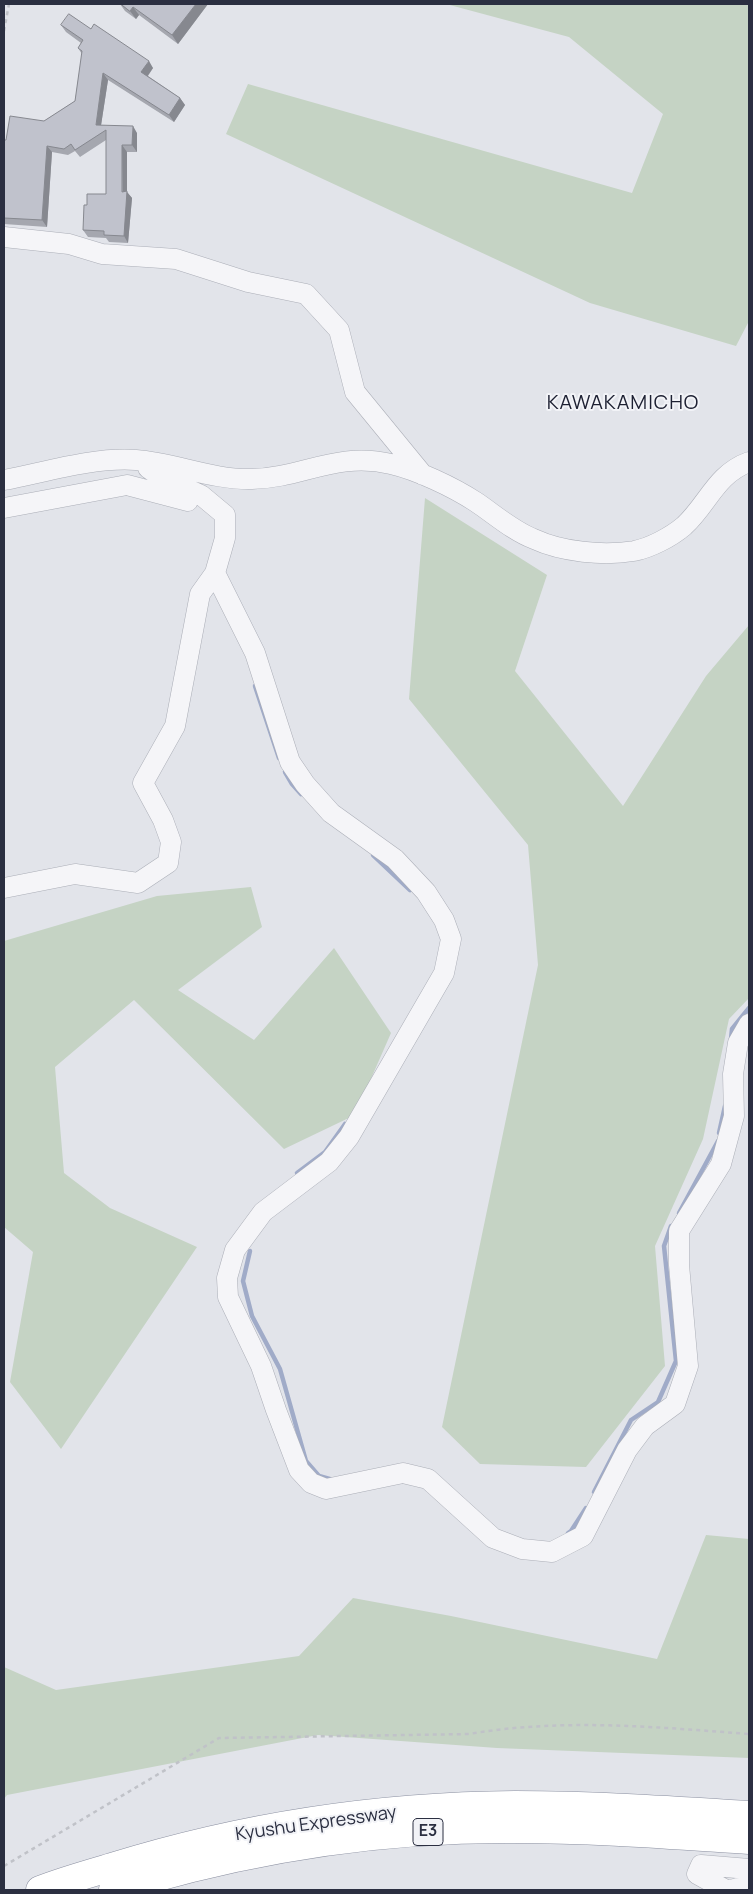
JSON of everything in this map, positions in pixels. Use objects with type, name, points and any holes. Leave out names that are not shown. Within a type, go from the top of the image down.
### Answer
[{"type":"highway","name":"Kyushu Expressway","points":[[40,1890],[155,1854],[252,1831],[360,1815],[514,1805],[610,1807],[749,1815]]},
{"type":"highway","name":"Kyushu Expressway","points":[[113,1890],[162,1875],[257,1853],[364,1837],[514,1829],[609,1831],[749,1840]]},
{"type":"street","points":[[4,237],[69,244],[102,254],[176,258],[248,282],[306,294],[339,330],[355,392],[424,477]]},
{"type":"street","points":[[136,460],[161,477],[201,495],[225,515]]},
{"type":"street","points":[[4,480],[97,462],[136,460],[219,477],[250,480],[268,478],[351,460],[373,461],[399,466],[473,500],[535,540],[578,550],[624,552],[655,544],[683,526],[728,473],[737,466],[749,462]]},
{"type":"street","points":[[4,508],[127,485],[176,496],[225,515]]},
{"type":"street","points":[[4,888],[75,874],[138,883],[168,863],[171,842],[163,820],[143,783],[176,726],[200,594],[216,573],[225,538],[225,515]]},
{"type":"street","points":[[216,573],[254,653],[290,762],[305,784],[331,813],[395,859],[426,892],[444,920],[451,939],[444,973],[349,1137],[329,1162],[263,1212],[235,1250],[226,1278],[228,1297],[261,1366],[300,1470],[312,1484],[326,1489],[403,1473],[428,1479],[444,1496],[493,1538],[522,1549],[552,1552],[583,1536],[627,1450],[645,1426],[675,1404],[688,1366],[679,1265],[679,1231],[721,1164],[734,1116],[733,1074],[738,1043],[749,1024]]},
{"type":"street","points":[[726,1890],[697,1874],[701,1865],[749,1869]]},
{"type":"street","points":[[732,1890],[749,1885]]},
{"type":"path","points":[[4,31],[9,4]]},
{"type":"path","points":[[4,1866],[219,1738],[469,1734],[508,1727],[593,1725],[749,1734]]},
{"type":"green space","points":[[446,4],[749,4],[749,321],[736,346],[590,303],[226,134],[248,84],[632,193],[663,114],[569,37]]},
{"type":"green space","points":[[425,498],[547,575],[515,671],[623,806],[706,676],[749,625],[749,998],[729,1019],[703,1139],[655,1246],[665,1366],[586,1467],[480,1464],[442,1427],[538,965],[528,845],[409,699]]},
{"type":"green space","points":[[251,887],[262,927],[178,990],[254,1040],[334,948],[391,1033],[355,1115],[284,1149],[134,1000],[55,1067],[64,1173],[110,1208],[197,1247],[61,1449],[10,1382],[33,1252],[4,1227],[4,941],[157,896]]},
{"type":"green space","points":[[706,1535],[749,1539],[749,1758],[497,1748],[318,1735],[7,1795],[4,1799],[4,1667],[56,1690],[299,1656],[353,1598],[451,1616],[657,1659]]},
{"type":"building","points":[[121,4],[196,4],[172,35],[133,7],[130,11]]},
{"type":"building","points":[[69,14],[91,29],[94,24],[149,61],[141,72],[180,98],[169,115],[103,73],[96,125],[133,126],[132,145],[122,145],[122,192],[127,191],[124,236],[104,235],[104,231],[83,230],[84,205],[87,205],[87,194],[106,194],[106,130],[75,150],[71,144],[64,149],[47,146],[42,220],[4,218],[4,140],[6,140],[10,116],[44,121],[75,101],[82,51],[78,48],[83,40],[61,25]]},
{"type":"waterway","points":[[255,686],[279,758]]},
{"type":"waterway","points":[[285,772],[301,794]]},
{"type":"waterway","points":[[373,855],[410,890]]},
{"type":"waterway","points":[[731,1039],[732,1029],[749,1008]]},
{"type":"waterway","points":[[719,1133],[725,1106]]},
{"type":"waterway","points":[[297,1173],[325,1152],[345,1124]]},
{"type":"waterway","points":[[679,1213],[718,1141]]},
{"type":"waterway","points":[[594,1492],[631,1420],[658,1402],[676,1361],[664,1246],[671,1226]]},
{"type":"waterway","points":[[250,1251],[243,1281],[252,1316],[280,1369],[306,1461],[319,1476],[333,1480]]},
{"type":"waterway","points":[[568,1533],[586,1508]]},
{"type":"district","name":"KAWAKAMICHO","points":[[623,403]]}]
